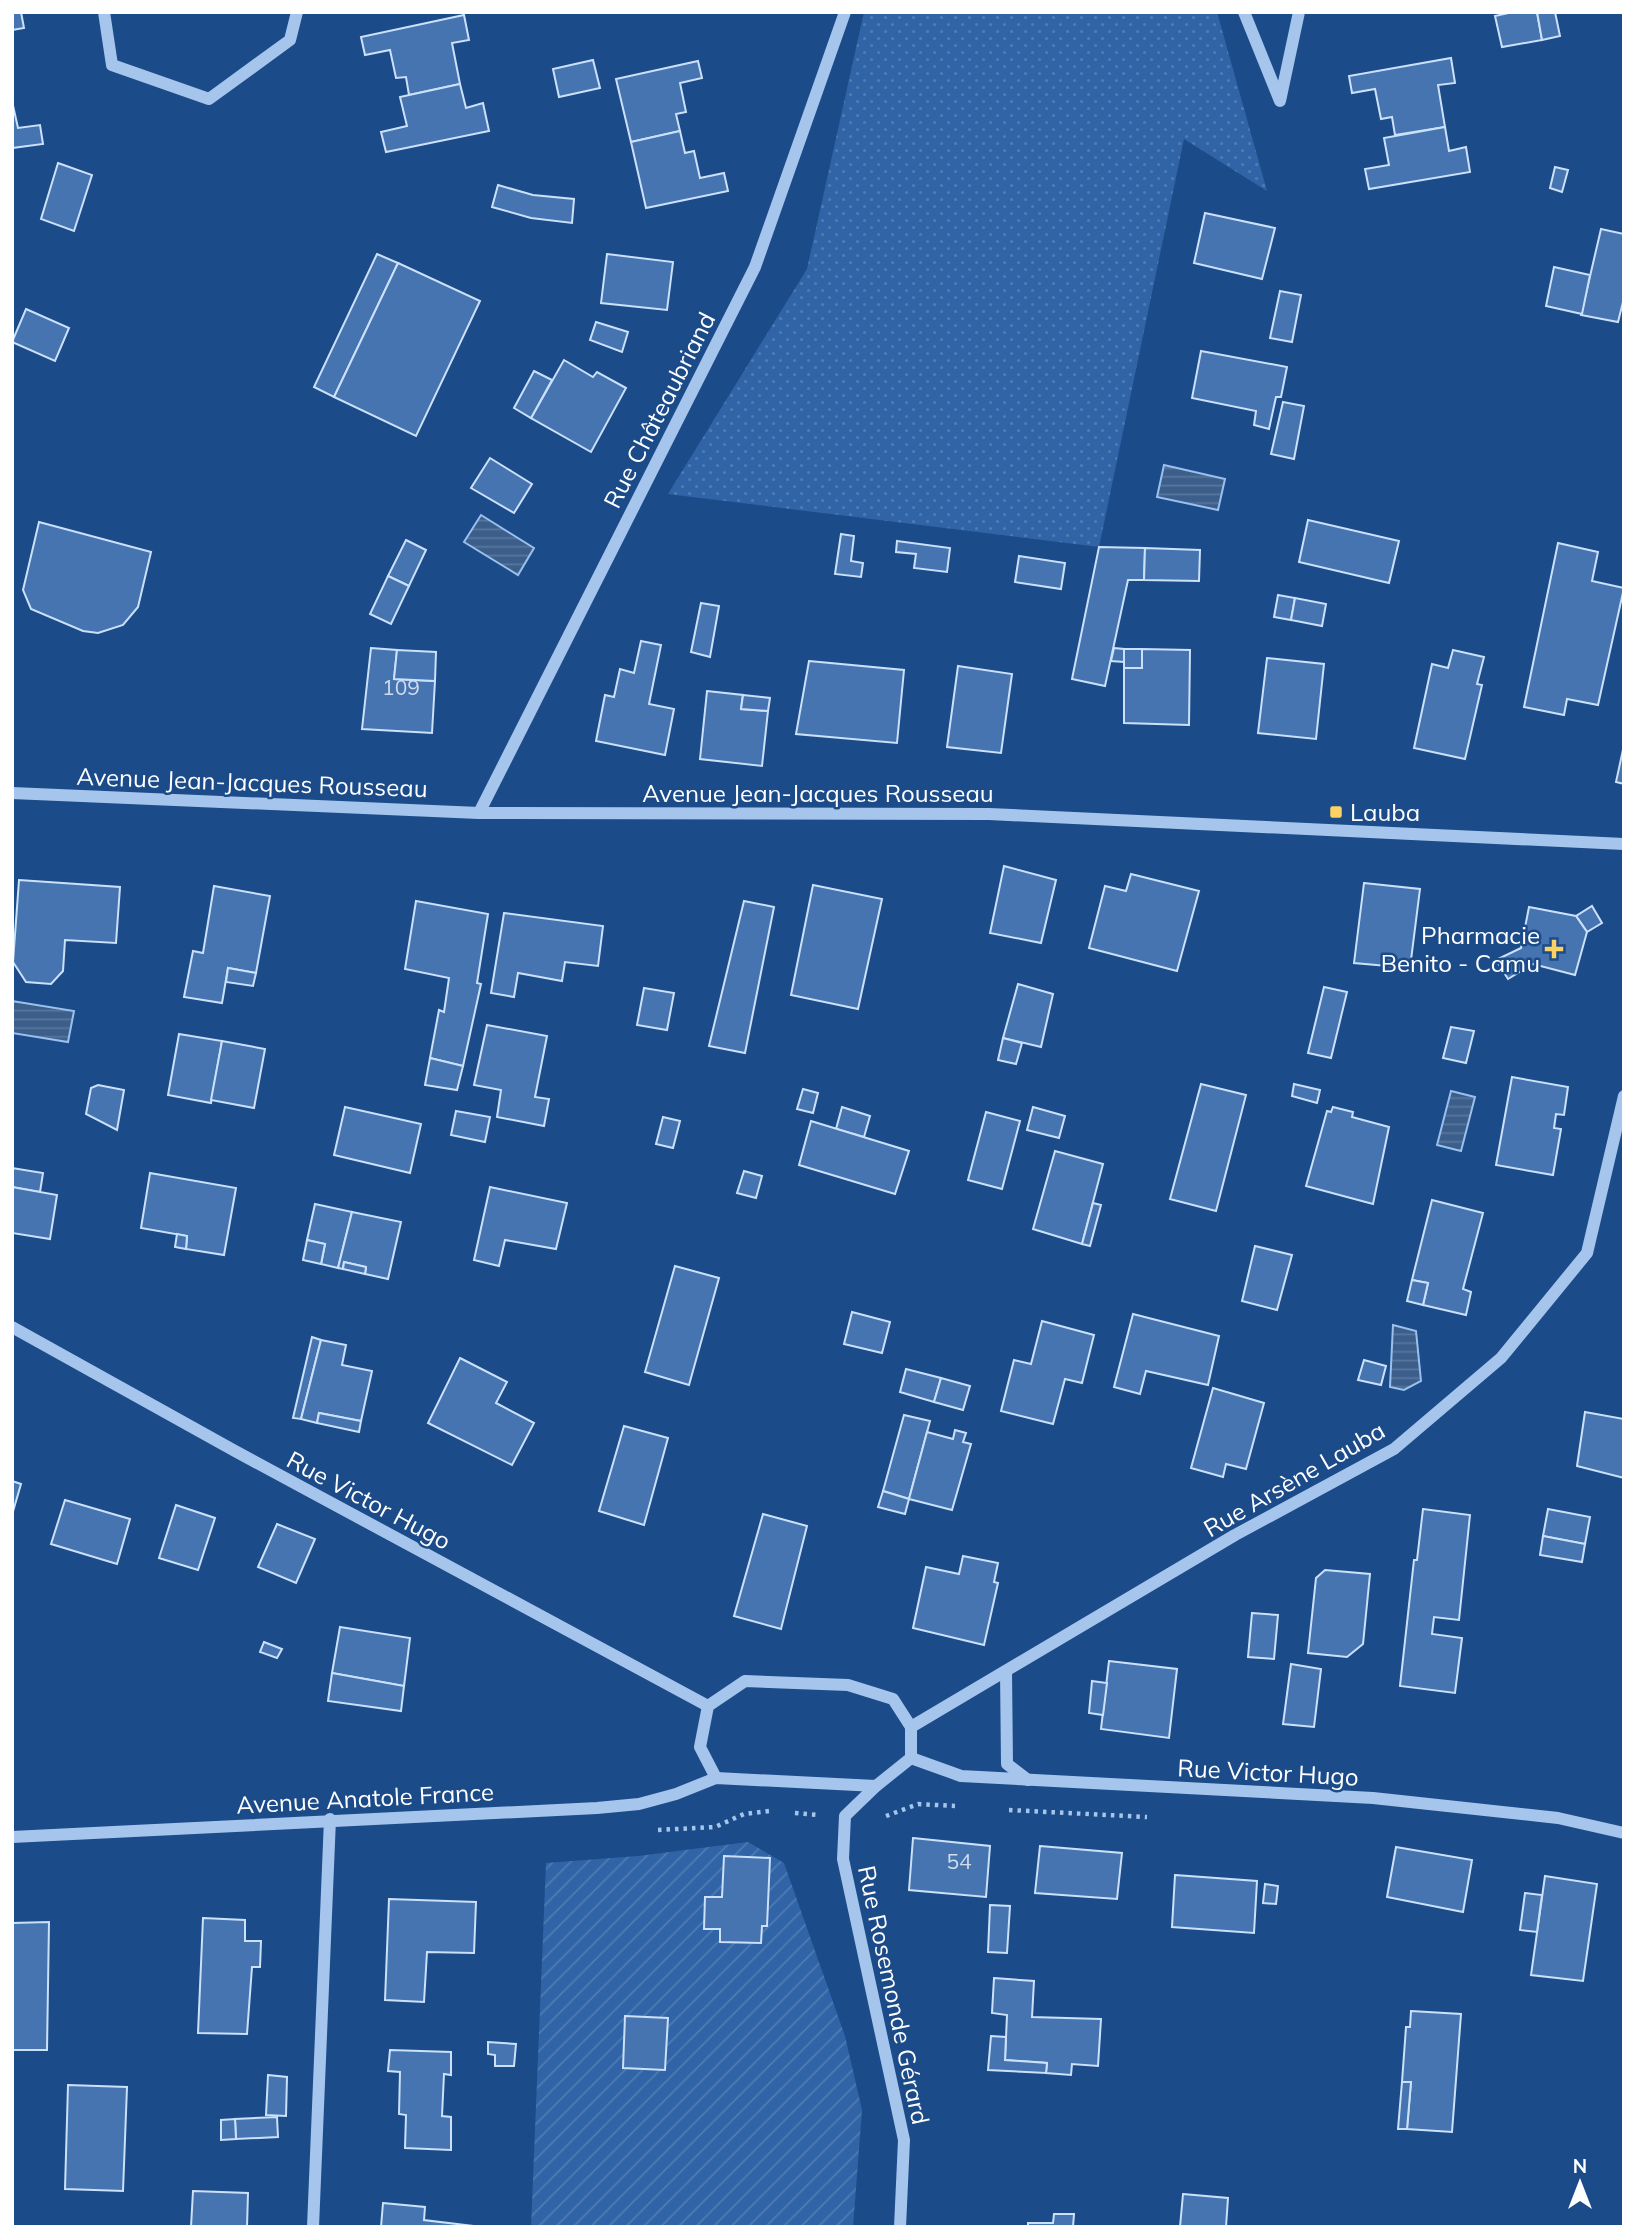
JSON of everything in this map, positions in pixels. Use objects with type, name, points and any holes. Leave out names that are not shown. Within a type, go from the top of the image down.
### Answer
[{"type":"street","points":[[104,12],[112,65],[209,99],[290,40],[297,12]]},
{"type":"street","name":"Rue Châteaubriand","points":[[479,813],[755,267],[845,12]]},
{"type":"street","points":[[1244,12],[1280,101],[1299,12]]},
{"type":"street","name":"Avenue Jean-Jacques Rousseau","points":[[12,793],[479,813],[989,814],[1624,844]]},
{"type":"street","name":"Rue Arsène Lauba","points":[[911,1727],[1235,1535],[1394,1449],[1502,1358],[1587,1253],[1624,1096]]},
{"type":"street","name":"Rue Victor Hugo","points":[[12,1327],[235,1451],[708,1706]]},
{"type":"street","points":[[1006,1671],[1007,1764],[1028,1781]]},
{"type":"street","points":[[845,1816],[911,1758],[911,1727],[893,1699],[848,1685],[745,1681],[708,1706],[700,1747],[716,1778],[876,1786]]},
{"type":"street","name":"Rue Victor Hugo","points":[[911,1758],[961,1776],[1373,1798],[1558,1818],[1624,1833]]},
{"type":"street","name":"Avenue Anatole France","points":[[12,1837],[639,1804],[676,1794],[716,1778]]},
{"type":"street","name":"Rue Rosemonde Gérard","points":[[845,1816],[843,1858],[904,2140],[900,2227]]},
{"type":"street","points":[[313,2227],[330,1819]]},
{"type":"path","points":[[784,1812],[888,1816],[925,1804],[965,1807]]},
{"type":"path","points":[[1005,1809],[1156,1818]]},
{"type":"path","points":[[650,1831],[715,1827],[744,1814],[774,1811]]},
{"type":"shaded area","points":[[864,12],[1217,12],[1267,191],[1184,139],[1099,547],[668,494],[807,269]]},
{"type":"shaded area","points":[[1164,465],[1225,479],[1218,510],[1157,497]]},
{"type":"shaded area","points":[[481,515],[534,548],[518,575],[464,542]]},
{"type":"shaded area","points":[[12,1001],[74,1011],[68,1042],[12,1033]]},
{"type":"shaded area","points":[[1451,1091],[1475,1097],[1461,1151],[1437,1145]]},
{"type":"shaded area","points":[[1393,1325],[1416,1331],[1421,1381],[1404,1390],[1390,1387]]},
{"type":"shaded area","points":[[748,1842],[784,1863],[845,2036],[862,2110],[853,2227],[531,2227],[546,1863],[638,1856]]},
{"type":"building","points":[[12,12],[21,12],[24,28],[12,30]]},
{"type":"building","points":[[1513,12],[1537,12],[1542,40],[1502,47],[1495,16]]},
{"type":"building","points":[[1537,12],[1555,12],[1560,36],[1542,40]]},
{"type":"building","points":[[464,15],[469,40],[452,43],[460,84],[409,95],[406,77],[396,78],[390,50],[365,55],[361,37]]},
{"type":"building","points":[[1451,58],[1455,83],[1438,85],[1445,127],[1395,135],[1392,117],[1381,119],[1375,89],[1352,93],[1349,76]]},
{"type":"building","points":[[593,60],[600,88],[559,97],[553,69]]},
{"type":"building","points":[[698,61],[702,78],[680,83],[686,112],[676,114],[680,131],[631,142],[616,79]]},
{"type":"building","points":[[460,84],[466,108],[483,103],[489,131],[386,152],[381,132],[407,126],[400,97]]},
{"type":"building","points":[[12,101],[18,128],[40,125],[43,144],[12,148]]},
{"type":"building","points":[[1445,127],[1449,151],[1466,147],[1470,172],[1369,189],[1365,169],[1389,165],[1384,138]]},
{"type":"building","points":[[680,131],[685,153],[694,151],[700,178],[724,173],[728,191],[646,208],[631,142]]},
{"type":"building","points":[[58,163],[92,175],[74,231],[41,219]]},
{"type":"building","points":[[1555,167],[1568,170],[1562,192],[1550,188]]},
{"type":"building","points":[[498,185],[533,195],[574,199],[572,223],[531,218],[492,207]]},
{"type":"building","points":[[1205,213],[1275,228],[1262,279],[1194,263]]},
{"type":"building","points":[[1601,229],[1624,234],[1624,298],[1618,322],[1581,315]]},
{"type":"building","points":[[377,254],[398,263],[334,397],[314,387]]},
{"type":"building","points":[[607,254],[673,262],[667,310],[601,303]]},
{"type":"building","points":[[398,263],[480,301],[416,436],[334,397]]},
{"type":"building","points":[[1554,267],[1590,275],[1582,314],[1546,306]]},
{"type":"building","points":[[1280,291],[1301,295],[1292,342],[1270,338]]},
{"type":"building","points":[[26,309],[69,328],[55,361],[12,342]]},
{"type":"building","points":[[596,322],[628,332],[622,352],[590,340]]},
{"type":"building","points":[[1201,351],[1287,367],[1281,397],[1276,397],[1269,429],[1254,425],[1256,411],[1192,398]]},
{"type":"building","points":[[564,360],[593,377],[597,372],[626,388],[591,452],[531,418]]},
{"type":"building","points":[[534,371],[552,380],[531,418],[514,408]]},
{"type":"building","points":[[1283,402],[1304,406],[1294,459],[1271,454]]},
{"type":"building","points":[[490,458],[532,484],[514,513],[471,488]]},
{"type":"building","points":[[1308,520],[1399,541],[1389,583],[1299,562]]},
{"type":"building","points":[[39,522],[151,552],[138,607],[123,625],[98,633],[83,631],[31,609],[23,590]]},
{"type":"building","points":[[841,534],[854,536],[851,561],[863,563],[861,577],[835,574]]},
{"type":"building","points":[[406,540],[426,550],[409,586],[388,576]]},
{"type":"building","points":[[897,541],[950,548],[947,572],[914,568],[916,554],[896,552]]},
{"type":"building","points":[[1558,543],[1598,552],[1592,581],[1624,588],[1598,705],[1567,699],[1564,715],[1524,707]]},
{"type":"building","points":[[1099,547],[1145,548],[1144,580],[1128,580],[1105,686],[1072,679]]},
{"type":"building","points":[[1145,548],[1200,550],[1199,581],[1144,580]]},
{"type":"building","points":[[1019,556],[1065,563],[1061,589],[1015,582]]},
{"type":"building","points":[[388,576],[409,586],[391,624],[370,614]]},
{"type":"building","points":[[1278,595],[1295,598],[1291,620],[1274,617]]},
{"type":"building","points":[[1295,598],[1326,604],[1322,626],[1291,620]]},
{"type":"building","points":[[701,603],[719,606],[710,657],[691,652]]},
{"type":"building","points":[[641,641],[661,645],[649,704],[674,709],[665,755],[596,741],[605,695],[614,697],[620,669],[634,673]]},
{"type":"building","points":[[371,648],[397,650],[394,679],[435,681],[432,733],[362,729]]},
{"type":"building","points":[[1114,648],[1124,649],[1124,662],[1111,661]]},
{"type":"building","points":[[1124,649],[1142,649],[1142,668],[1124,668]]},
{"type":"building","points":[[1142,649],[1190,650],[1189,725],[1124,723],[1124,668],[1142,668]]},
{"type":"building","points":[[397,650],[436,652],[435,681],[394,679]]},
{"type":"building","points":[[1453,650],[1484,657],[1477,684],[1482,685],[1465,759],[1414,748],[1432,664],[1448,668]]},
{"type":"building","points":[[1267,658],[1324,664],[1316,739],[1258,733]]},
{"type":"building","points":[[809,661],[904,670],[897,743],[796,734]]},
{"type":"building","points":[[958,666],[1012,674],[1001,753],[947,747]]},
{"type":"building","points":[[707,691],[743,695],[741,709],[768,711],[762,766],[700,759]]},
{"type":"building","points":[[743,695],[770,698],[768,711],[741,709]]},
{"type":"building","points":[[1624,745],[1624,784],[1616,782]]},
{"type":"building","points":[[1004,866],[1056,880],[1041,943],[990,933]]},
{"type":"building","points":[[1131,874],[1199,891],[1177,971],[1089,948],[1105,886],[1126,891]]},
{"type":"building","points":[[19,880],[120,887],[116,943],[65,940],[63,971],[51,984],[26,982],[13,962]]},
{"type":"building","points":[[1364,883],[1420,889],[1410,968],[1354,963]]},
{"type":"building","points":[[813,885],[882,899],[858,1009],[791,995]]},
{"type":"building","points":[[214,886],[270,896],[256,973],[228,968],[222,1003],[184,997],[193,951],[203,953]]},
{"type":"building","points":[[416,901],[488,914],[477,983],[481,984],[463,1066],[430,1058],[439,1010],[444,1012],[449,978],[405,969]]},
{"type":"building","points":[[744,901],[774,907],[745,1053],[709,1046]]},
{"type":"building","points":[[1592,906],[1602,923],[1587,932],[1576,916]]},
{"type":"building","points":[[1529,907],[1576,916],[1587,932],[1575,975],[1533,964],[1508,979],[1496,960],[1521,948]]},
{"type":"building","points":[[504,913],[603,926],[598,966],[565,962],[562,981],[518,973],[514,997],[491,993]]},
{"type":"building","points":[[228,968],[256,973],[253,986],[226,982]]},
{"type":"building","points":[[1018,984],[1053,994],[1041,1047],[1003,1038]]},
{"type":"building","points":[[1324,987],[1347,992],[1331,1058],[1308,1053]]},
{"type":"building","points":[[644,988],[674,993],[667,1030],[637,1025]]},
{"type":"building","points":[[487,1025],[547,1036],[535,1097],[549,1099],[544,1126],[497,1117],[501,1090],[474,1085]]},
{"type":"building","points":[[1451,1027],[1474,1031],[1466,1063],[1443,1058]]},
{"type":"building","points":[[179,1034],[222,1041],[211,1103],[168,1095]]},
{"type":"building","points":[[1003,1038],[1022,1043],[1016,1064],[998,1060]]},
{"type":"building","points":[[222,1041],[265,1049],[254,1108],[211,1100]]},
{"type":"building","points":[[430,1058],[463,1066],[457,1090],[425,1085]]},
{"type":"building","points":[[1512,1077],[1568,1087],[1564,1115],[1556,1114],[1554,1128],[1561,1129],[1553,1175],[1496,1165]]},
{"type":"building","points":[[1201,1084],[1246,1095],[1216,1211],[1170,1199]]},
{"type":"building","points":[[1294,1084],[1320,1090],[1317,1103],[1292,1096]]},
{"type":"building","points":[[98,1085],[124,1090],[117,1130],[86,1114],[91,1088]]},
{"type":"building","points":[[803,1089],[818,1093],[813,1113],[797,1109]]},
{"type":"building","points":[[345,1107],[421,1124],[410,1173],[334,1155]]},
{"type":"building","points":[[842,1107],[870,1116],[864,1137],[836,1129]]},
{"type":"building","points":[[1033,1107],[1065,1116],[1059,1138],[1027,1130]]},
{"type":"building","points":[[1333,1107],[1353,1112],[1352,1117],[1389,1127],[1373,1204],[1306,1186],[1327,1111],[1331,1112]]},
{"type":"building","points":[[456,1111],[490,1117],[485,1142],[451,1135]]},
{"type":"building","points":[[986,1112],[1020,1121],[1002,1189],[968,1180]]},
{"type":"building","points":[[663,1117],[680,1121],[673,1148],[656,1144]]},
{"type":"building","points":[[811,1121],[909,1151],[895,1194],[799,1165]]},
{"type":"building","points":[[1055,1151],[1103,1164],[1082,1244],[1033,1229]]},
{"type":"building","points":[[12,1168],[43,1173],[40,1192],[12,1187]]},
{"type":"building","points":[[744,1171],[762,1176],[756,1198],[737,1193]]},
{"type":"building","points":[[150,1173],[236,1188],[224,1255],[186,1249],[187,1236],[141,1228]]},
{"type":"building","points":[[12,1187],[57,1195],[50,1239],[12,1233]]},
{"type":"building","points":[[490,1187],[567,1203],[556,1249],[505,1240],[499,1266],[474,1260]]},
{"type":"building","points":[[1432,1200],[1483,1213],[1463,1289],[1471,1292],[1466,1315],[1423,1305],[1428,1283],[1412,1280]]},
{"type":"building","points":[[1093,1203],[1101,1205],[1090,1246],[1082,1244]]},
{"type":"building","points":[[315,1204],[352,1212],[338,1268],[321,1264],[325,1244],[307,1240]]},
{"type":"building","points":[[352,1212],[401,1222],[388,1279],[365,1274],[366,1267],[344,1262],[343,1269],[338,1268]]},
{"type":"building","points":[[177,1234],[187,1236],[186,1249],[175,1247]]},
{"type":"building","points":[[307,1240],[325,1244],[321,1264],[303,1260]]},
{"type":"building","points":[[1255,1246],[1292,1255],[1277,1310],[1242,1301]]},
{"type":"building","points":[[344,1262],[366,1267],[365,1274],[343,1269]]},
{"type":"building","points":[[675,1266],[719,1278],[689,1385],[645,1372]]},
{"type":"building","points":[[1412,1280],[1428,1283],[1423,1305],[1407,1301]]},
{"type":"building","points":[[852,1312],[890,1322],[882,1353],[844,1344]]},
{"type":"building","points":[[1133,1314],[1219,1336],[1208,1385],[1146,1371],[1140,1394],[1114,1387]]},
{"type":"building","points":[[1042,1321],[1094,1335],[1082,1383],[1065,1379],[1053,1424],[1001,1411],[1014,1360],[1031,1364]]},
{"type":"building","points":[[312,1337],[321,1340],[301,1419],[293,1418]]},
{"type":"building","points":[[321,1340],[346,1345],[342,1365],[372,1371],[361,1421],[319,1413],[317,1423],[301,1419]]},
{"type":"building","points":[[460,1358],[507,1382],[496,1403],[534,1423],[512,1465],[428,1423]]},
{"type":"building","points":[[1364,1360],[1386,1366],[1381,1385],[1358,1380]]},
{"type":"building","points":[[906,1369],[941,1378],[934,1402],[900,1392]]},
{"type":"building","points":[[941,1378],[970,1386],[963,1410],[934,1402]]},
{"type":"building","points":[[1213,1388],[1264,1403],[1246,1469],[1226,1464],[1223,1477],[1191,1468]]},
{"type":"building","points":[[1585,1412],[1624,1419],[1624,1478],[1577,1466]]},
{"type":"building","points":[[319,1413],[361,1421],[359,1432],[317,1423]]},
{"type":"building","points":[[904,1415],[930,1421],[909,1499],[883,1491]]},
{"type":"building","points":[[624,1426],[668,1438],[644,1525],[599,1511]]},
{"type":"building","points":[[955,1430],[966,1433],[963,1442],[971,1444],[952,1510],[909,1499],[927,1432],[953,1439]]},
{"type":"building","points":[[12,1481],[21,1484],[12,1515]]},
{"type":"building","points":[[883,1491],[909,1499],[905,1514],[878,1507]]},
{"type":"building","points":[[65,1500],[130,1519],[117,1564],[51,1544]]},
{"type":"building","points":[[176,1505],[215,1518],[198,1570],[159,1558]]},
{"type":"building","points":[[1423,1509],[1470,1515],[1459,1620],[1434,1617],[1432,1634],[1462,1638],[1455,1693],[1400,1686],[1414,1560],[1417,1560]]},
{"type":"building","points":[[1548,1509],[1590,1517],[1585,1544],[1543,1536]]},
{"type":"building","points":[[763,1514],[807,1526],[781,1629],[734,1616]]},
{"type":"building","points":[[277,1524],[315,1539],[296,1583],[258,1567]]},
{"type":"building","points":[[1543,1536],[1585,1544],[1582,1562],[1540,1555]]},
{"type":"building","points":[[963,1556],[998,1563],[994,1582],[998,1583],[984,1645],[913,1628],[926,1567],[959,1574]]},
{"type":"building","points":[[1325,1570],[1370,1574],[1363,1644],[1347,1657],[1308,1653],[1316,1578]]},
{"type":"building","points":[[1252,1613],[1278,1615],[1274,1659],[1248,1657]]},
{"type":"building","points":[[340,1627],[410,1638],[404,1686],[332,1673]]},
{"type":"building","points":[[264,1642],[282,1649],[277,1658],[260,1652]]},
{"type":"building","points":[[1109,1661],[1177,1669],[1169,1738],[1101,1729]]},
{"type":"building","points":[[1291,1664],[1321,1669],[1314,1727],[1283,1724]]},
{"type":"building","points":[[332,1673],[404,1686],[401,1711],[328,1701]]},
{"type":"building","points":[[1092,1681],[1107,1683],[1103,1715],[1089,1713]]},
{"type":"building","points":[[913,1838],[990,1846],[986,1897],[909,1890]]},
{"type":"building","points":[[1040,1846],[1122,1853],[1117,1899],[1035,1893]]},
{"type":"building","points":[[1396,1847],[1472,1860],[1463,1912],[1387,1897]]},
{"type":"building","points":[[724,1856],[770,1858],[767,1926],[762,1926],[761,1943],[720,1942],[720,1929],[704,1929],[705,1897],[722,1897]]},
{"type":"building","points":[[1175,1875],[1257,1881],[1254,1933],[1172,1927]]},
{"type":"building","points":[[1545,1876],[1597,1884],[1583,1981],[1531,1975]]},
{"type":"building","points":[[1265,1884],[1278,1886],[1276,1904],[1263,1903]]},
{"type":"building","points":[[1525,1893],[1542,1895],[1537,1932],[1520,1930]]},
{"type":"building","points":[[389,1899],[476,1902],[474,1953],[427,1952],[424,2002],[385,2000]]},
{"type":"building","points":[[990,1905],[1010,1906],[1007,1953],[988,1952]]},
{"type":"building","points":[[203,1918],[245,1920],[245,1941],[261,1941],[260,1967],[252,1967],[247,2034],[198,2033]]},
{"type":"building","points":[[49,1922],[47,2050],[12,2050],[12,1923]]},
{"type":"building","points":[[994,1978],[1034,1981],[1032,2017],[1101,2019],[1098,2066],[1072,2064],[1071,2075],[1046,2073],[1047,2063],[1005,2060],[1007,2015],[992,2013]]},
{"type":"building","points":[[1411,2011],[1461,2014],[1452,2132],[1407,2129],[1411,2082],[1402,2082],[1406,2027],[1410,2027]]},
{"type":"building","points":[[625,2016],[668,2018],[665,2070],[623,2068]]},
{"type":"building","points":[[991,2036],[1006,2037],[1005,2060],[1047,2063],[1046,2073],[988,2070]]},
{"type":"building","points":[[488,2042],[516,2044],[514,2066],[495,2066],[495,2055],[488,2054]]},
{"type":"building","points":[[390,2050],[451,2052],[451,2075],[444,2074],[442,2116],[451,2117],[451,2150],[405,2148],[406,2115],[399,2114],[400,2072],[388,2071]]},
{"type":"building","points":[[268,2075],[287,2077],[286,2116],[266,2115]]},
{"type":"building","points":[[1402,2082],[1411,2082],[1407,2129],[1398,2129]]},
{"type":"building","points":[[68,2085],[127,2087],[123,2191],[65,2189]]},
{"type":"building","points":[[277,2117],[278,2137],[236,2139],[235,2119]]},
{"type":"building","points":[[235,2119],[236,2139],[221,2140],[221,2120]]},
{"type":"building","points":[[193,2191],[248,2193],[247,2227],[191,2227]]},
{"type":"building","points":[[1183,2194],[1228,2198],[1226,2227],[1180,2227]]},
{"type":"building","points":[[383,2203],[425,2207],[424,2220],[482,2227],[381,2227]]},
{"type":"building","points":[[1054,2214],[1074,2214],[1073,2227],[1028,2227],[1028,2223],[1053,2223]]},
{"type":"place","name":"Lauba","points":[[1336,812]]},
{"type":"place","name":"Pharmacie Benito - Camu","points":[[1554,949]]}]
